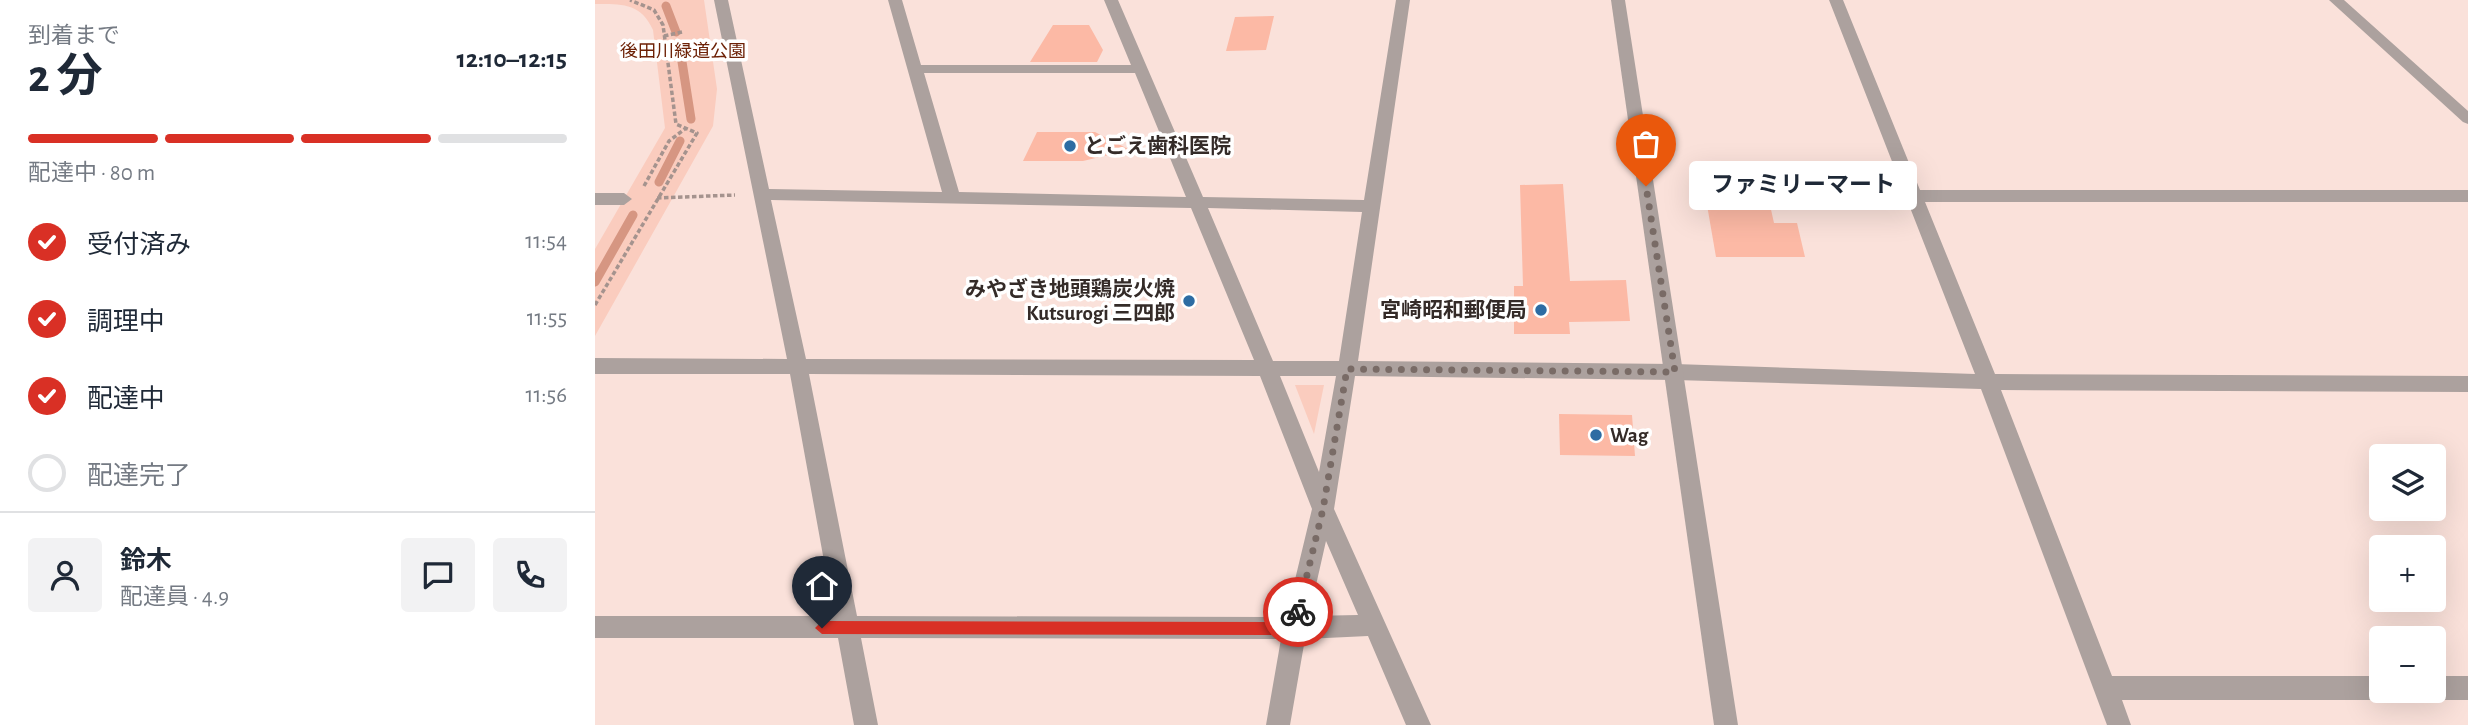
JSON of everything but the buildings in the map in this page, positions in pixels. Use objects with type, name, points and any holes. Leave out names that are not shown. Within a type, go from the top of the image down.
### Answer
[{"type":"street","points":[[721,0],[798,367],[866,725]]},
{"type":"street","points":[[895,0],[952,197]]},
{"type":"street","points":[[1111,0],[1267,368],[1323,509],[1419,725]]},
{"type":"street","points":[[1278,725],[1295,628],[1323,509],[1373,206],[1403,0]]},
{"type":"street","points":[[1618,0],[1726,725]]},
{"type":"street","points":[[1836,0],[1988,382],[2119,725]]},
{"type":"street","points":[[2336,0],[2468,119]]},
{"type":"street","points":[[915,69],[1141,69]]},
{"type":"street","points":[[761,194],[1373,206]]},
{"type":"street","points":[[1913,196],[2468,195]]},
{"type":"street","points":[[595,199],[624,199]]},
{"type":"street","points":[[595,366],[1267,368],[1675,372],[1988,382],[2468,384]]},
{"type":"street","points":[[595,628],[1295,628],[1375,625]]},
{"type":"street","points":[[2105,688],[2369,688]]},
{"type":"street","points":[[2446,688],[2468,688]]},
{"type":"path","points":[[595,305],[697,133],[676,124],[663,25],[654,10],[630,0]]},
{"type":"path","points":[[664,36],[682,32]]},
{"type":"path","points":[[666,52],[684,47]]},
{"type":"path","points":[[641,192],[669,141],[686,128]]},
{"type":"path","points":[[649,195],[658,198],[761,194]]},
{"type":"green space","name":"後田川緑道公園","points":[[595,0],[704,0],[717,89],[713,126],[595,336],[595,249],[665,128],[653,30],[636,10],[614,4],[595,4]]},
{"type":"green space","points":[[1295,385],[1324,385],[1314,434]]},
{"type":"waterway","points":[[666,6],[676,32]]},
{"type":"waterway","points":[[680,49],[691,119]]},
{"type":"waterway","points":[[659,182],[680,141]]},
{"type":"waterway","points":[[595,282],[633,215]]},
{"type":"way so far","points":[[1298,612],[1323,509],[1347,369],[1675,372],[1646,186]]},
{"type":"place","name":"とごえ歯科医院","points":[[1070,146]]},
{"type":"place","name":"ファミリーマート","points":[[1646,186]]},
{"type":"place","name":"みやざき地頭鶏炭火焼 Kutsurogi 三四郎","points":[[1189,301]]},
{"type":"place","name":"宮崎昭和郵便局","points":[[1541,310]]},
{"type":"place","name":"Wag","points":[[1596,435]]},
{"type":"route","points":[[822,628],[1295,628],[1298,612]]}]
